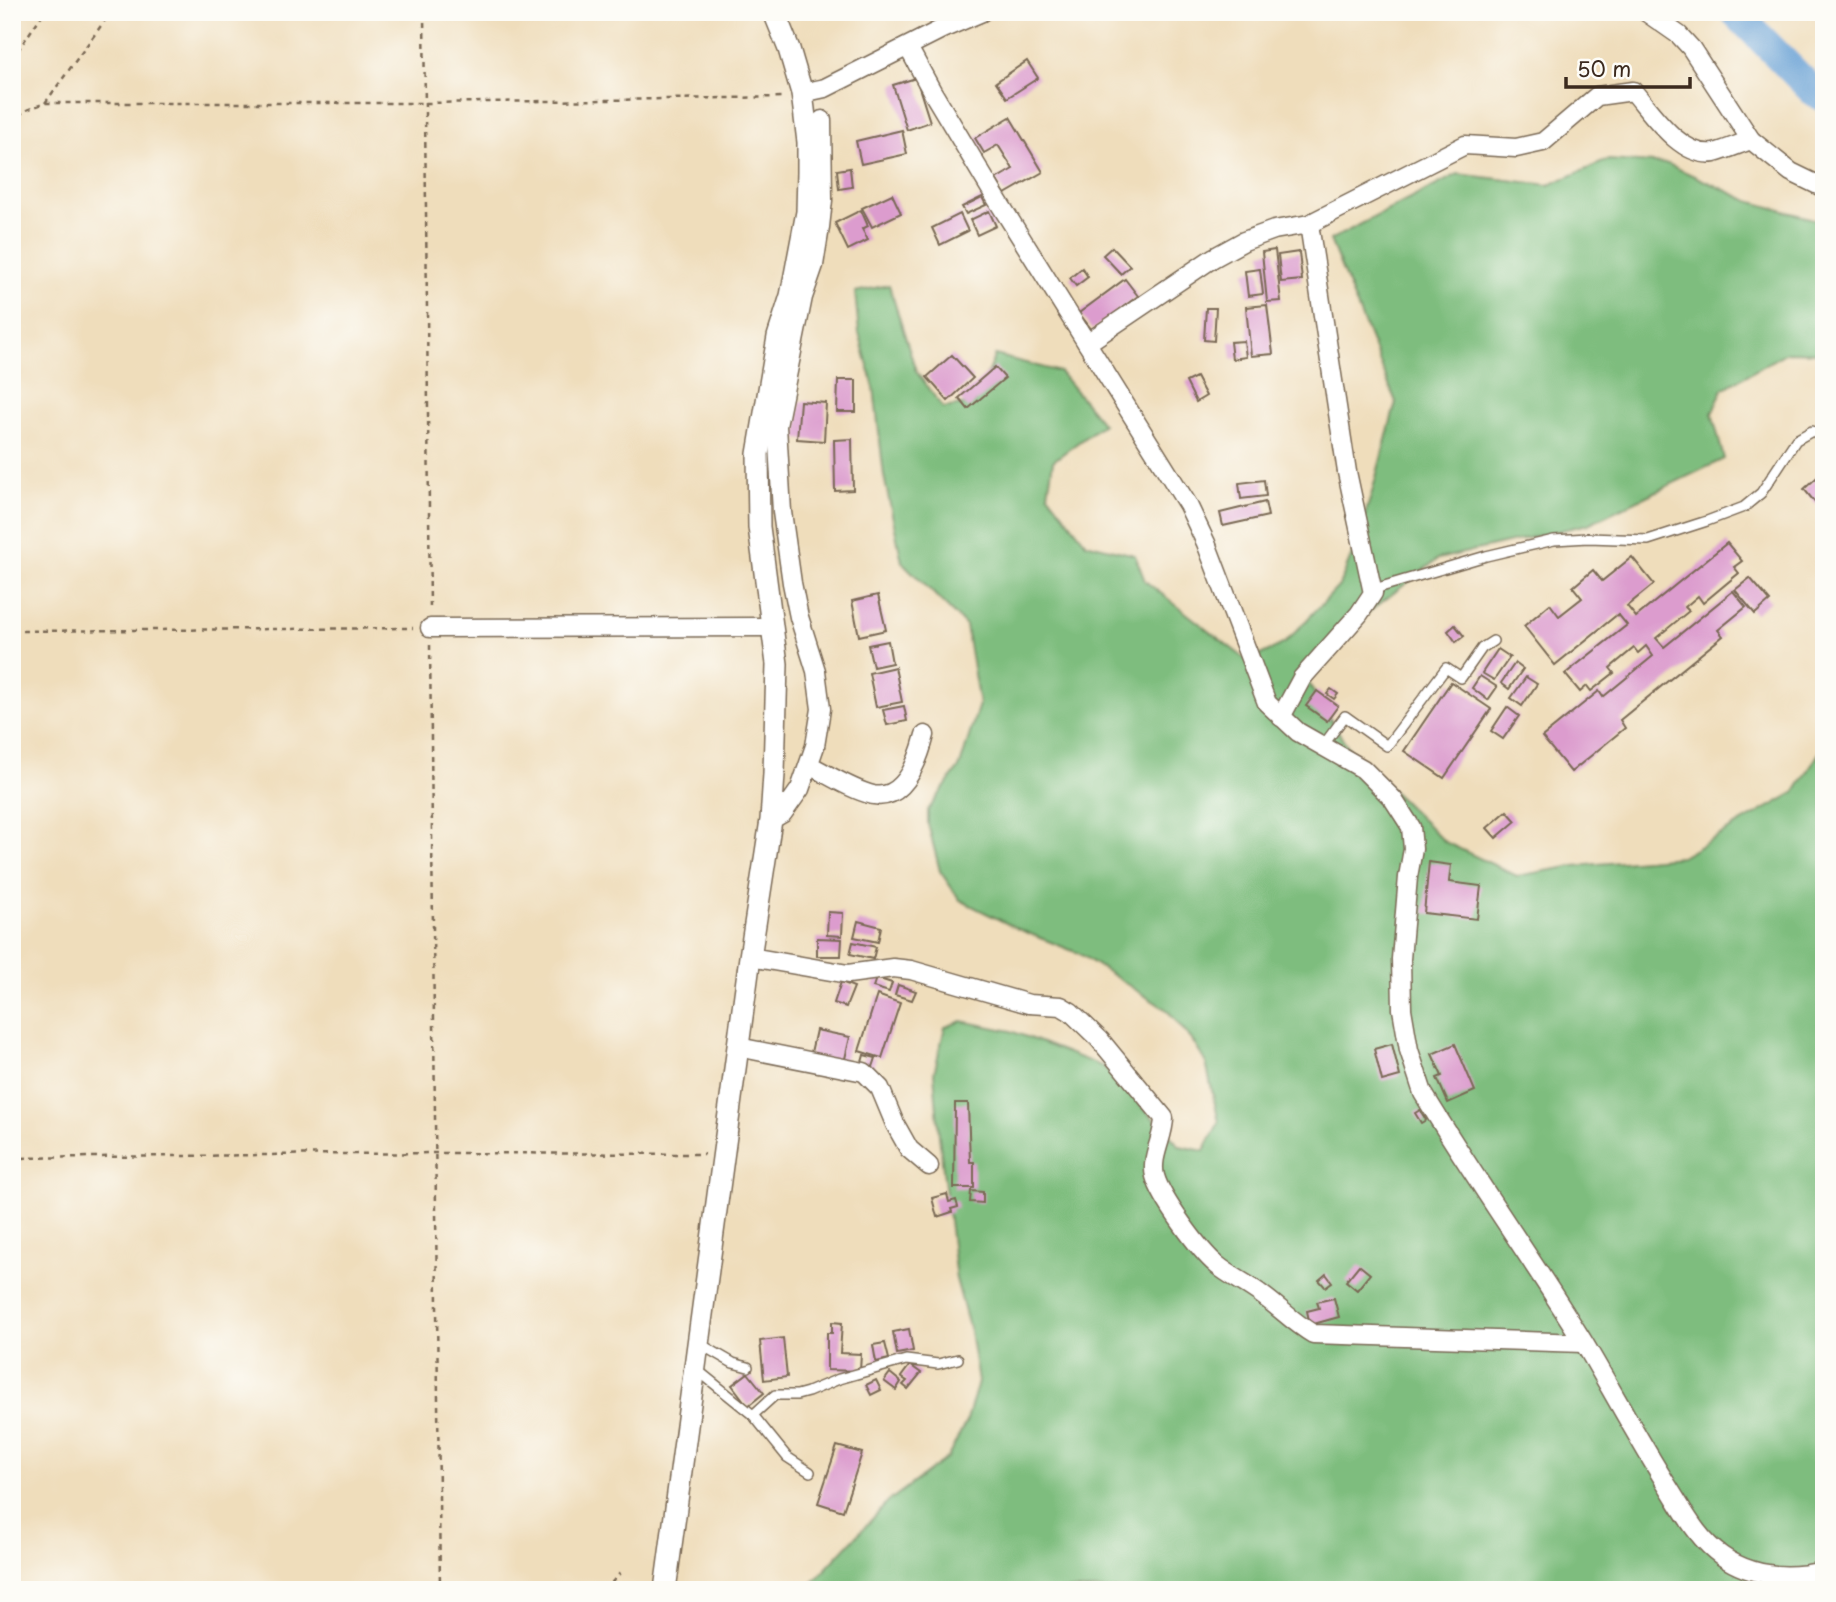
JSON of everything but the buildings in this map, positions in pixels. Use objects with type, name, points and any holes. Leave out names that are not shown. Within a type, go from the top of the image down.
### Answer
[{"type":"street","points":[[666,1590],[750,957],[771,820],[777,720],[777,664],[759,527],[758,454],[778,337],[791,296],[807,212],[808,142],[802,93],[774,12]]},
{"type":"street","points":[[802,93],[825,88],[982,12]]},
{"type":"street","points":[[1646,12],[1691,48],[1751,140],[1791,172],[1824,188]]},
{"type":"street","points":[[908,47],[966,149],[1188,505],[1206,543],[1267,703],[1281,718],[1322,747],[1363,769],[1393,799],[1411,827],[1413,849],[1408,877],[1402,959],[1402,1009],[1416,1076],[1436,1116],[1583,1343],[1634,1433],[1689,1522],[1703,1539],[1721,1555],[1758,1572],[1800,1576],[1824,1571]]},
{"type":"street","points":[[1087,343],[1244,240],[1273,230],[1309,224],[1465,145],[1516,148],[1543,142],[1597,96],[1633,91],[1674,138],[1693,149],[1712,153],[1751,140]]},
{"type":"street","points":[[771,820],[783,813],[792,802],[809,765],[818,733],[821,701],[816,671],[792,583],[782,513],[776,426],[803,297],[814,265],[820,227],[823,200],[822,120]]},
{"type":"street","points":[[1281,718],[1302,678],[1359,614],[1373,593],[1347,472],[1309,224]]},
{"type":"street","points":[[430,628],[771,627]]},
{"type":"street","points":[[809,765],[867,792],[883,795],[899,787],[910,775],[919,760],[925,735]]},
{"type":"street","points":[[750,957],[848,974],[893,968],[911,970],[1029,1004],[1061,1006],[1071,1012],[1100,1040],[1164,1118],[1164,1132],[1155,1160],[1155,1176],[1184,1226],[1216,1265],[1262,1295],[1295,1324],[1313,1334],[1583,1343]]},
{"type":"street","points":[[738,1048],[864,1072],[880,1088],[909,1149],[929,1166]]},
{"type":"lane","points":[[1373,593],[1381,587],[1486,556],[1554,540],[1648,540],[1707,521],[1744,507],[1761,493],[1796,440],[1812,431],[1824,436]]},
{"type":"lane","points":[[1322,747],[1345,716],[1387,746],[1446,668],[1461,678],[1482,648],[1493,641]]},
{"type":"lane","points":[[700,1344],[733,1363],[747,1367]]},
{"type":"lane","points":[[753,1415],[775,1395],[797,1395],[839,1378],[906,1360],[939,1364],[958,1359]]},
{"type":"lane","points":[[696,1369],[753,1415],[787,1457],[810,1472]]},
{"type":"path","points":[[12,58],[44,12]]},
{"type":"path","points":[[45,103],[111,12]]},
{"type":"path","points":[[424,12],[440,1590]]},
{"type":"path","points":[[12,123],[24,111],[45,103],[425,103],[727,99],[788,97],[802,93]]},
{"type":"path","points":[[12,631],[430,628]]},
{"type":"path","points":[[12,1158],[434,1153],[724,1154]]},
{"type":"path","points":[[606,1590],[620,1573]]},
{"type":"green space","points":[[1608,160],[1668,164],[1749,201],[1824,222],[1824,353],[1787,352],[1723,389],[1712,413],[1724,459],[1588,524],[1438,559],[1343,632],[1305,676],[1350,750],[1445,842],[1517,876],[1574,866],[1681,857],[1795,792],[1824,745],[1824,1590],[806,1590],[889,1501],[948,1457],[967,1420],[978,1382],[970,1331],[956,1279],[939,1136],[934,1073],[945,1027],[962,1021],[1011,1031],[1104,1067],[1180,1146],[1204,1151],[1219,1122],[1206,1063],[1192,1040],[1167,1010],[1078,953],[1018,929],[960,900],[940,871],[928,824],[928,810],[960,766],[979,704],[966,626],[902,562],[884,476],[874,388],[859,333],[855,292],[889,285],[916,371],[943,408],[975,403],[995,355],[1060,372],[1103,424],[1053,461],[1048,494],[1086,543],[1135,555],[1145,581],[1248,661],[1285,643],[1339,586],[1371,496],[1396,402],[1330,240],[1458,174],[1549,185]]},
{"type":"waterway","points":[[1735,12],[1813,91],[1824,97]]}]
